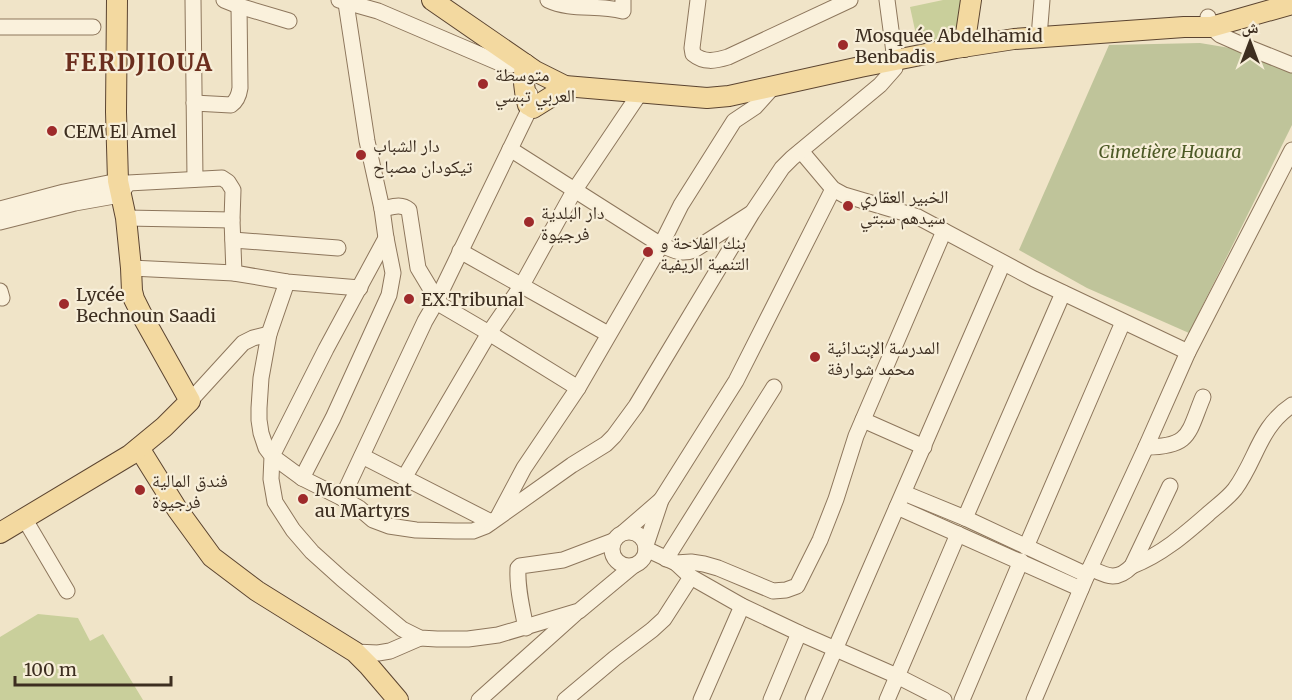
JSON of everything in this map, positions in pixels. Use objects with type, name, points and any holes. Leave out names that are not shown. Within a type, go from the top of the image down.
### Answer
[{"type":"main road","points":[[0,533],[130,455],[164,427],[190,401],[134,299],[132,291],[116,112],[117,0]]},
{"type":"main road","points":[[432,0],[456,7],[539,72],[554,95],[530,108],[524,83],[524,72],[539,72],[640,93],[707,98],[729,96],[964,46],[1014,39],[1184,27],[1292,4]]},
{"type":"main road","points":[[964,46],[971,0]]},
{"type":"main road","points":[[1209,22],[1264,0]]},
{"type":"main road","points":[[139,448],[177,509],[212,557],[257,591],[356,652],[398,700]]},
{"type":"street","points":[[193,0],[195,179]]},
{"type":"street","points":[[224,0],[289,21]]},
{"type":"street","points":[[548,0],[569,7],[623,10],[623,0]]},
{"type":"street","points":[[698,0],[692,48],[693,54],[706,61],[728,57],[850,0]]},
{"type":"street","points":[[287,282],[269,334],[261,378],[259,420],[266,448],[272,456],[302,478],[359,508],[373,520],[389,526],[416,530],[472,531],[486,526],[572,465],[606,444],[614,436],[782,168],[880,85],[895,68],[896,60],[887,0]]},
{"type":"street","points":[[1039,37],[1042,0]]},
{"type":"street","points":[[302,478],[333,418],[389,295],[393,273],[343,2],[378,11],[502,64],[539,72]]},
{"type":"street","points":[[194,103],[231,105],[237,99],[240,88],[239,6]]},
{"type":"street","points":[[1209,22],[1226,39],[1292,65]]},
{"type":"street","points":[[0,27],[93,27]]},
{"type":"street","points":[[494,520],[524,468],[578,388],[661,245],[681,205],[735,121],[755,107],[773,87]]},
{"type":"street","points":[[404,478],[489,333],[522,285],[574,190],[640,93]]},
{"type":"street","points":[[729,96],[735,121]]},
{"type":"street","points":[[342,498],[425,321],[530,108]]},
{"type":"street","points":[[510,149],[661,245],[680,252],[686,253],[694,250],[752,213]]},
{"type":"street","points":[[1034,700],[1086,577],[1188,352],[1292,150]]},
{"type":"street","points":[[801,151],[833,189],[855,199],[918,217],[1003,263],[1188,352]]},
{"type":"street","points":[[0,209],[64,192],[222,178],[233,190],[234,273]]},
{"type":"street","points":[[0,222],[75,203],[122,186]]},
{"type":"street","points":[[479,700],[579,611],[644,558],[662,500],[736,381],[833,189]]},
{"type":"street","points":[[382,209],[399,205],[409,210],[418,268],[436,302],[578,388]]},
{"type":"street","points":[[126,218],[232,220]]},
{"type":"street","points":[[671,561],[711,566],[776,592],[797,586],[820,540],[856,436],[944,231]]},
{"type":"street","points":[[386,238],[272,456],[272,480],[275,502],[293,530],[312,552],[402,629],[420,638]]},
{"type":"street","points":[[233,240],[338,248]]},
{"type":"street","points":[[460,251],[608,334]]},
{"type":"street","points":[[813,700],[1003,263]]},
{"type":"street","points":[[131,268],[234,273],[287,282],[360,288]]},
{"type":"street","points":[[964,518],[1063,293]]},
{"type":"street","points":[[962,700],[1123,322]]},
{"type":"street","points":[[190,401],[243,343],[269,334]]},
{"type":"street","points":[[671,561],[774,387]]},
{"type":"street","points":[[1146,447],[1164,447],[1181,441],[1187,435],[1203,397]]},
{"type":"street","points":[[897,507],[957,534],[1023,554],[1086,577],[1121,575],[1132,566],[1162,551],[1227,498],[1236,488],[1273,421],[1292,405]]},
{"type":"street","points":[[863,420],[924,447]]},
{"type":"street","points":[[362,456],[494,520]]},
{"type":"street","points":[[1132,566],[1170,486]]},
{"type":"street","points":[[904,492],[964,518],[1023,554]]},
{"type":"street","points":[[612,583],[617,543],[662,500]]},
{"type":"street","points":[[24,518],[67,591]]},
{"type":"street","points":[[526,627],[518,573],[520,566],[563,560],[617,543],[631,531],[643,538],[646,547],[671,561],[691,577],[742,606],[897,676],[944,700]]},
{"type":"street","points":[[887,700],[957,534]]},
{"type":"street","points":[[617,543],[619,563],[633,566]]},
{"type":"street","points":[[572,698],[664,619],[691,577]]},
{"type":"street","points":[[701,700],[742,606]]},
{"type":"street","points":[[356,652],[390,651],[420,638],[468,639],[498,636],[579,611]]},
{"type":"street","points":[[771,700],[799,633]]},
{"type":"green space","points":[[943,0],[969,0],[965,33],[918,44],[910,7]]},
{"type":"green space","name":"Cimetière Houara","points":[[1200,43],[1230,48],[1292,73],[1292,125],[1189,333],[1087,288],[1019,250],[1109,45]]},
{"type":"green space","points":[[38,614],[78,618],[90,641],[103,634],[143,700],[0,700],[0,637]]},
{"type":"place","name":"Mosquée Abdelhamid Benbadis","points":[[843,45]]},
{"type":"place","name":"متوسطة العربي تبسي","points":[[483,84]]},
{"type":"place","name":"CEM El Amel","points":[[52,131]]},
{"type":"place","name":"دار الشباب تيكودان مصباح","points":[[361,155]]},
{"type":"place","name":"الخبير العقاري سيدهم سبتي","points":[[848,206]]},
{"type":"place","name":"دار البلدية فرجيوة","points":[[529,222]]},
{"type":"place","name":"بنك الفلاحة و التنمية الريفية","points":[[648,252]]},
{"type":"place","name":"EX.Tribunal","points":[[409,299]]},
{"type":"place","name":"Lycée Bechnoun Saadi","points":[[64,304]]},
{"type":"place","name":"المدرسة الإبتدائية محمد شوارفة","points":[[815,357]]},
{"type":"place","name":"فندق المالية فرجيوة","points":[[140,490]]},
{"type":"place","name":"Monument au Martyrs","points":[[303,499]]},
{"type":"district","name":"FERDJIOUA","points":[[139,62]]}]
